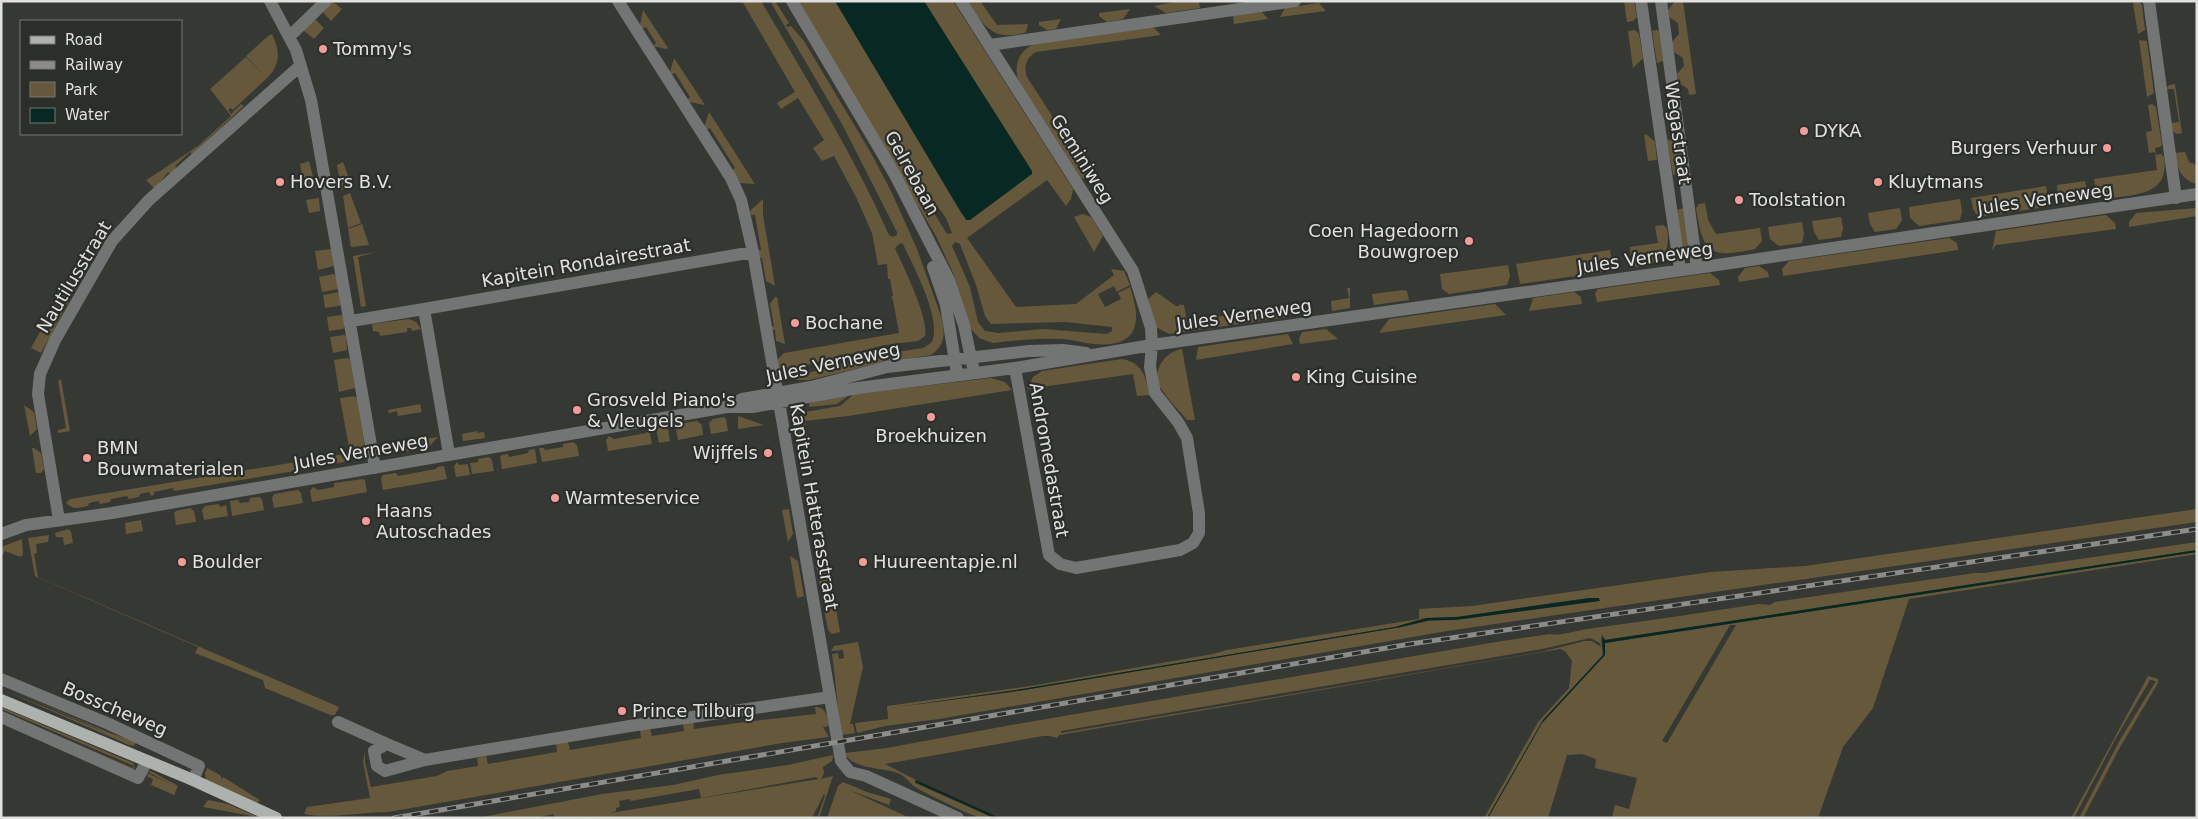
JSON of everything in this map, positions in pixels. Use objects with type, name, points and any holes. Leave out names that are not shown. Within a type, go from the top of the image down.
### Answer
[{"type":"main road","name":"Bosscheweg","points":[[1,700],[192,780],[276,818]]},
{"type":"street","points":[[270,1],[290,36],[312,100],[375,468]]},
{"type":"street","points":[[290,36],[326,1]]},
{"type":"street","name":"Kapitein Hatterasstraat","points":[[618,1],[734,184],[741,200],[753,252],[843,764],[850,772],[866,776],[958,818]]},
{"type":"street","name":"Gelrebaan","points":[[783,1],[884,171],[916,231],[940,283],[946,305],[957,374]]},
{"type":"street","name":"Gelrebaan","points":[[792,1],[895,175],[949,280],[964,325],[974,372]]},
{"type":"street","name":"Geminiweg","points":[[961,1],[1132,271],[1151,328],[1152,345]]},
{"type":"street","points":[[990,45],[1295,1]]},
{"type":"street","name":"Wegastraat","points":[[1641,1],[1680,270]]},
{"type":"street","points":[[2149,1],[2176,198]]},
{"type":"street","points":[[1643,18],[1662,8]]},
{"type":"street","name":"Wegastraat","points":[[1662,8],[1697,268]]},
{"type":"street","name":"Nautilusstraat","points":[[59,520],[38,394],[40,374],[55,340],[112,241],[149,200],[300,66]]},
{"type":"street","points":[[1655,101],[1674,95]]},
{"type":"street","name":"Jules Verneweg","points":[[1,534],[26,525],[112,513],[727,407],[742,399],[778,398],[1015,368],[1152,345],[1697,268],[2197,194]]},
{"type":"street","name":"Kapitein Rondairestraat","points":[[351,321],[753,252]]},
{"type":"street","points":[[424,309],[449,454]]},
{"type":"street","name":"Andromedastraat","points":[[1015,368],[1049,555],[1060,564],[1076,568],[1180,550],[1193,543],[1199,533],[1199,513],[1187,438],[1178,422],[1155,393],[1150,367],[1152,345]]},
{"type":"street","name":"Jules Verneweg","points":[[778,398],[876,370],[1029,351],[1063,350],[1098,355]]},
{"type":"street","name":"Bosscheweg","points":[[1,679],[109,724],[199,766],[192,780]]},
{"type":"street","points":[[388,744],[374,751],[377,766],[385,771],[425,760],[640,724],[830,697]]},
{"type":"street","name":"Bosscheweg","points":[[1,717],[138,778],[146,761]]},
{"type":"street","points":[[338,722],[425,760]]},
{"type":"green space","points":[[332,1],[342,9],[331,21],[322,11]]},
{"type":"green space","points":[[742,1],[761,1],[845,146],[889,235],[893,237],[897,235],[897,232],[842,124],[770,1],[775,1],[789,23],[786,25],[787,27],[791,26],[804,41],[871,153],[891,191],[917,249],[941,316],[943,327],[942,342],[931,355],[875,364],[809,380],[795,380],[780,373],[777,360],[784,353],[899,333],[891,297],[893,296],[890,279],[888,279],[887,264],[878,265],[872,233],[857,199],[834,156],[822,161],[813,148],[824,140],[798,98],[781,109],[777,103],[795,92]],"holes":[[[900,243],[903,244],[930,306],[934,332],[932,342],[923,348],[870,356],[808,373],[802,372],[800,368],[802,366],[885,345],[918,341],[925,336],[923,317],[919,305],[895,248]]]},
{"type":"green space","points":[[796,1],[835,1],[961,213],[968,220],[1032,173],[924,1],[953,1],[1073,189],[1071,199],[1066,206],[1047,180],[967,238],[1016,307],[1076,304],[1114,275],[1111,269],[1124,271],[1130,285],[1117,292],[1114,286],[1098,294],[1105,307],[1121,299],[1118,293],[1130,287],[1136,311],[1136,321],[1133,330],[1128,337],[1120,342],[1109,344],[1094,344],[1067,339],[1028,339],[993,343],[979,338],[971,329],[954,275],[936,236]],"holes":[[[935,203],[946,218],[952,233],[947,234],[931,208]],[[955,242],[960,244],[976,285],[985,316],[991,324],[1066,322],[1112,327],[1112,331],[1107,334],[1043,329],[999,333],[985,331],[978,322],[970,287],[952,246]]]},
{"type":"green space","points":[[968,1],[980,1],[997,25],[1028,24],[1026,32],[1003,35],[990,30]]},
{"type":"green space","points":[[1179,1],[1199,1],[1200,8],[1166,13],[1154,6]]},
{"type":"green space","points":[[1624,1],[1634,1],[1637,17],[1633,21],[1627,22]]},
{"type":"green space","points":[[1675,1],[1683,1],[1696,94],[1689,95],[1688,89],[1679,83],[1677,74],[1684,66],[1683,58],[1674,52],[1672,42],[1679,34],[1678,23],[1669,17],[1668,10]]},
{"type":"green space","points":[[2139,2],[2142,5],[2145,30],[2138,34],[2133,3]]},
{"type":"green space","points":[[1319,3],[1326,11],[1280,17],[1285,8]]},
{"type":"green space","points":[[1130,9],[1123,19],[1107,22],[1099,16],[1099,13]]},
{"type":"green space","points":[[643,10],[668,48],[653,46],[656,43],[646,27],[642,29],[640,25]]},
{"type":"green space","points":[[1261,11],[1268,19],[1234,24],[1233,15]]},
{"type":"green space","points":[[314,18],[324,28],[314,39],[304,31]]},
{"type":"green space","points":[[1061,19],[1056,29],[1047,30],[1039,25],[1039,22]]},
{"type":"green space","points":[[1153,27],[1161,35],[1036,52],[1030,56],[1027,62],[1025,69],[1027,77],[1090,175],[1084,179],[1081,178],[1019,82],[1017,76],[1018,60],[1024,51],[1034,44]]},
{"type":"green space","points":[[1635,30],[1639,34],[1643,58],[1633,68],[1628,31]]},
{"type":"green space","points":[[1652,31],[1659,31],[1663,61],[1657,63]]},
{"type":"green space","points":[[272,34],[277,46],[278,57],[275,68],[267,78],[246,56]]},
{"type":"green space","points":[[2139,40],[2147,41],[2154,93],[2147,97]]},
{"type":"green space","points":[[246,57],[267,78],[233,110],[231,108],[228,110],[231,114],[241,104],[244,106],[192,154],[190,152],[175,166],[177,169],[171,174],[168,172],[155,189],[146,180],[198,146],[231,116],[210,89]]},
{"type":"green space","points":[[674,58],[705,105],[687,100],[690,97],[675,73],[671,75],[670,72]]},
{"type":"green space","points":[[2175,84],[2182,133],[2177,134],[2172,131],[2171,123],[2179,122],[2174,89],[2166,89],[2169,85]]},
{"type":"green space","points":[[2152,104],[2156,107],[2162,145],[2155,148],[2156,155],[2161,154],[2164,157],[2164,170],[2161,180],[2156,187],[2148,191],[2105,199],[2096,192],[2094,179],[2157,170],[2155,152],[2149,153],[2146,132],[2152,131],[2148,105]]},
{"type":"green space","points":[[709,112],[755,184],[740,183],[732,170],[735,168],[710,128],[706,130],[704,127]]},
{"type":"green space","points":[[1646,134],[1655,142],[1657,160],[1648,161],[1644,135]]},
{"type":"green space","points":[[1674,139],[1679,173],[1673,175],[1667,140]]},
{"type":"green space","points":[[2185,152],[2189,162],[2197,165],[2197,184],[2187,180],[2177,164],[2175,153]]},
{"type":"green space","points":[[309,161],[316,188],[305,190],[300,164]]},
{"type":"green space","points":[[343,162],[352,186],[341,190],[337,165]]},
{"type":"green space","points":[[2085,181],[2087,193],[2080,202],[2063,205],[2058,197],[2057,185]]},
{"type":"green space","points":[[2046,186],[2048,198],[2045,207],[1978,217],[1973,209],[1971,198]]},
{"type":"green space","points":[[350,193],[361,223],[348,228],[343,196]]},
{"type":"green space","points":[[319,198],[320,211],[309,213],[306,200]]},
{"type":"green space","points":[[763,199],[763,215],[775,286],[766,281],[762,258],[758,258],[757,251],[761,250],[755,215],[751,215],[750,211]]},
{"type":"green space","points":[[1960,199],[1962,211],[1960,220],[1919,226],[1910,218],[1909,207]]},
{"type":"green space","points":[[1705,203],[1708,220],[1716,234],[1760,228],[1762,241],[1755,249],[1740,252],[1727,253],[1711,249],[1702,235],[1696,208],[1699,204]]},
{"type":"green space","points":[[1683,208],[1691,258],[1689,259],[1683,258],[1677,210]]},
{"type":"green space","points":[[1900,208],[1902,220],[1896,229],[1875,232],[1870,224],[1868,213]]},
{"type":"green space","points":[[2197,208],[2197,216],[2129,227],[2129,222],[2136,213]]},
{"type":"green space","points":[[1083,214],[1091,217],[1103,236],[1094,252],[1074,217]]},
{"type":"green space","points":[[2106,215],[2115,223],[2116,229],[1996,245],[1992,250],[1996,231]]},
{"type":"green space","points":[[1841,217],[1843,228],[1841,237],[1819,240],[1814,232],[1812,221]]},
{"type":"green space","points":[[1802,222],[1804,234],[1802,243],[1779,246],[1770,239],[1768,227]]},
{"type":"green space","points":[[362,224],[369,245],[351,247],[348,229]]},
{"type":"green space","points":[[1663,225],[1667,228],[1666,251],[1658,260],[1636,267],[1631,258],[1630,247],[1658,243],[1655,226]]},
{"type":"green space","points":[[1949,238],[1957,243],[1958,250],[1783,276],[1782,269],[1789,261]]},
{"type":"green space","points":[[332,250],[334,266],[318,270],[315,251]]},
{"type":"green space","points":[[1610,250],[1612,261],[1609,271],[1520,284],[1516,264]]},
{"type":"green space","points":[[376,252],[358,257],[366,306],[361,307],[353,256]]},
{"type":"green space","points":[[80,259],[86,270],[41,353],[31,348]]},
{"type":"green space","points":[[1508,265],[1510,276],[1507,285],[1449,294],[1442,289],[1440,274]]},
{"type":"green space","points":[[1759,266],[1768,272],[1769,277],[1739,282],[1738,277],[1745,268]]},
{"type":"green space","points":[[1710,273],[1719,280],[1720,285],[1597,302],[1595,293],[1598,289]]},
{"type":"green space","points":[[334,274],[339,289],[322,292],[319,277]]},
{"type":"green space","points":[[1347,288],[1350,288],[1350,308],[1332,311],[1331,301],[1349,298]]},
{"type":"green space","points":[[1407,291],[1409,300],[1374,305],[1372,294]]},
{"type":"green space","points":[[339,292],[341,304],[325,308],[323,295]]},
{"type":"green space","points":[[1156,292],[1176,306],[1179,306],[1179,303],[1184,305],[1187,321],[1286,307],[1288,317],[1169,334],[1156,327],[1148,299]]},
{"type":"green space","points":[[1574,292],[1581,297],[1582,304],[1529,311],[1533,298]]},
{"type":"green space","points":[[777,297],[785,344],[776,341],[775,330],[771,330],[770,327],[774,326],[770,304]]},
{"type":"green space","points":[[1495,304],[1506,315],[1379,333],[1389,319]]},
{"type":"green space","points":[[343,316],[345,326],[343,329],[329,331],[327,317]]},
{"type":"green space","points":[[409,319],[416,322],[421,329],[412,331],[411,328],[407,328],[407,332],[380,336],[379,332],[373,331],[372,324]]},
{"type":"green space","points":[[1326,329],[1338,339],[1300,344],[1299,339],[1302,332]]},
{"type":"green space","points":[[1288,334],[1293,344],[1196,360],[1198,347]]},
{"type":"green space","points":[[346,336],[347,350],[333,353],[330,337]]},
{"type":"green space","points":[[1182,349],[1195,420],[1187,420],[1168,398],[1159,383],[1158,370],[1161,364],[1170,354]]},
{"type":"green space","points":[[350,359],[355,388],[339,392],[334,360]]},
{"type":"green space","points":[[1122,359],[1139,367],[1150,395],[1137,396],[1133,374],[1027,389],[1033,377],[1042,371]]},
{"type":"green space","points":[[991,378],[1005,382],[1012,390],[805,421],[812,468],[800,469],[794,428],[798,417],[805,412],[840,406],[854,394]]},
{"type":"green space","points":[[61,379],[70,431],[58,433],[58,430],[66,428],[58,381]]},
{"type":"green space","points":[[852,393],[837,404],[809,407],[809,403]]},
{"type":"green space","points":[[354,396],[357,398],[365,447],[364,450],[350,453],[340,398]]},
{"type":"green space","points":[[420,404],[422,412],[398,416],[397,411],[389,413],[388,410]]},
{"type":"green space","points":[[24,405],[34,412],[37,429],[30,436]]},
{"type":"green space","points":[[738,416],[764,425],[738,429]]},
{"type":"green space","points":[[724,417],[728,431],[711,434],[709,423],[713,419]]},
{"type":"green space","points":[[697,421],[702,425],[703,435],[678,440],[676,429],[679,424]]},
{"type":"green space","points":[[664,427],[668,429],[670,441],[659,443],[656,428]]},
{"type":"green space","points":[[649,429],[652,444],[608,451],[606,440],[609,436],[614,439],[646,433]]},
{"type":"green space","points":[[477,431],[477,433],[484,432],[485,438],[463,441],[462,434]]},
{"type":"green space","points":[[438,437],[428,448],[391,454],[384,453],[378,447]]},
{"type":"green space","points":[[573,442],[577,445],[579,456],[542,462],[539,448],[544,448],[545,450],[563,447],[563,444]]},
{"type":"green space","points":[[32,448],[41,453],[44,469],[41,473],[36,473]]},
{"type":"green space","points":[[535,449],[537,463],[502,469],[500,457],[502,455],[508,454],[509,457],[528,453],[529,450]]},
{"type":"green space","points":[[345,454],[349,456],[350,461],[307,467],[307,463],[312,462],[312,459]]},
{"type":"green space","points":[[489,457],[492,460],[494,471],[472,474],[470,463]]},
{"type":"green space","points":[[296,462],[297,468],[295,471],[174,491],[173,488],[154,492],[154,495],[151,496],[149,492],[129,499],[127,496],[111,499],[110,502],[100,504],[98,501],[89,503],[88,506],[79,508],[71,507],[66,503],[70,499]]},
{"type":"green space","points":[[457,462],[459,465],[468,464],[470,475],[456,477],[454,466]]},
{"type":"green space","points":[[444,466],[447,479],[383,490],[381,478],[383,475],[396,473],[398,476]]},
{"type":"green space","points":[[365,480],[367,492],[312,502],[310,491],[313,487],[318,490],[334,487],[334,483]]},
{"type":"green space","points":[[298,490],[301,493],[303,503],[274,508],[272,498],[274,494]]},
{"type":"green space","points":[[259,497],[262,499],[264,510],[232,516],[230,501],[249,502],[250,498]]},
{"type":"green space","points":[[219,504],[220,507],[226,505],[228,516],[204,520],[202,510],[205,506]]},
{"type":"green space","points":[[817,504],[822,530],[814,533],[811,531],[807,508],[809,505]]},
{"type":"green space","points":[[190,508],[194,511],[196,522],[176,525],[174,513]]},
{"type":"green space","points":[[789,509],[793,534],[788,542],[782,510]]},
{"type":"green space","points":[[2197,509],[2197,522],[1447,631],[939,719],[885,726],[857,733],[855,723],[888,719],[887,706],[1037,685],[1227,650],[1419,619],[1419,609],[1472,606],[1711,572],[1805,566]],"holes":[[[1589,598],[1597,602],[1591,601],[1455,620],[1427,621],[1401,627],[1012,692],[897,707],[1016,690],[1395,627],[1426,618],[1457,617]]]},
{"type":"green space","points":[[141,520],[143,531],[126,534],[125,523]]},
{"type":"green space","points":[[68,529],[71,531],[73,543],[64,545],[63,537],[56,537],[55,533]]},
{"type":"green space","points":[[49,535],[48,542],[36,544],[37,553],[34,554],[38,577],[339,707],[335,715],[330,715],[265,688],[263,680],[195,653],[198,647],[35,576],[28,538]]},
{"type":"green space","points":[[22,539],[23,555],[20,557],[5,551],[1,557],[1,547]]},
{"type":"green space","points":[[2197,542],[2197,550],[1605,640],[1601,638],[1603,655],[1543,720],[1487,818],[1484,818],[1538,722],[1569,688],[1572,661],[1565,651],[1560,649],[1059,735],[1057,738],[1043,736],[885,764],[916,780],[915,783],[994,818],[982,818],[968,813],[915,787],[900,774],[854,762],[845,753],[887,748],[1496,642],[1562,634],[1759,604],[1770,605],[1775,602]],"holes":[[[1590,638],[1600,643],[1601,647],[1592,641],[1585,641],[1541,652],[1061,733],[1061,731],[1542,649]]]},
{"type":"green space","points":[[2197,552],[2197,554],[1909,599],[1873,708],[1843,747],[1818,818],[1612,818],[1615,805],[1629,809],[1637,778],[1595,768],[1596,759],[1582,754],[1567,755],[1548,818],[1488,818],[1542,723],[1605,655],[1605,643]],"holes":[[[1730,625],[1736,625],[1667,743],[1662,741]]]},
{"type":"green space","points":[[826,553],[833,594],[827,595],[821,591],[815,560],[820,554]]},
{"type":"green space","points":[[790,556],[798,561],[804,596],[797,598]]},
{"type":"green space","points":[[835,603],[840,632],[832,634],[828,630],[824,610],[828,604]]},
{"type":"green space","points":[[858,642],[863,667],[850,724],[853,724],[855,733],[842,735],[832,654],[838,653],[839,659],[844,658],[843,650],[831,651],[834,646]]},
{"type":"green space","points":[[2148,676],[2158,679],[2158,683],[2119,749],[2083,818],[2079,818],[2120,740],[2156,681],[2150,680],[2116,738],[2074,818],[2071,818]]},
{"type":"green space","points":[[1,686],[110,733],[136,742],[134,746],[129,745],[1,689],[112,735]]},
{"type":"green space","points":[[1,707],[133,763],[135,768],[133,770],[1,711],[133,768],[134,766],[1,709]]},
{"type":"green space","points":[[815,707],[819,707],[826,713],[829,726],[823,727],[829,737],[782,743],[388,812],[334,816],[304,814],[307,807],[370,798],[363,762],[365,752],[365,762],[371,787],[437,776],[447,771],[478,766],[477,758],[486,756],[488,764],[557,752],[556,744],[568,742],[570,750],[641,738],[640,730],[650,729],[652,736],[684,731],[683,723],[693,721],[694,729],[745,722],[744,714],[753,713],[754,721],[816,714]]},
{"type":"green space","points":[[833,755],[832,761],[823,767],[824,773],[821,779],[833,776],[819,818],[817,818],[825,796],[824,794],[812,818],[554,818],[554,814],[535,818],[477,818],[602,794],[673,785],[718,775],[788,765]],"holes":[[[816,777],[819,779],[610,813],[620,807],[619,801],[630,799],[631,801],[699,789],[701,798]]]},
{"type":"green space","points":[[207,768],[220,775],[222,779],[223,777],[260,800],[256,804],[206,781],[205,773]]},
{"type":"green space","points":[[151,771],[178,786],[174,795],[151,785],[153,779],[148,777],[147,773],[171,784],[148,772]]},
{"type":"green space","points":[[843,782],[891,799],[889,805],[849,790],[910,818],[827,818],[838,786]]},
{"type":"green space","points":[[208,800],[228,804],[258,817],[203,807]]},
{"type":"water","points":[[835,1],[924,1],[1032,171],[1032,174],[970,220],[966,220]]},
{"type":"water","points":[[2197,550],[2197,552],[1605,643],[1605,655],[1542,723],[1487,818],[1543,720],[1603,655],[1602,635],[1605,640]]},
{"type":"water","points":[[1599,598],[1600,601],[1455,620],[1431,620],[1401,627],[1024,690],[897,707],[1016,690],[1395,627],[1426,618],[1457,617]]},
{"type":"water","points":[[916,780],[1000,818],[994,818],[915,782]]},
{"type":"railway","points":[[394,818],[1410,644],[2197,529]]},
{"type":"place","name":"Tommy's","points":[[323,49]]},
{"type":"place","name":"DYKA","points":[[1804,131]]},
{"type":"place","name":"Burgers Verhuur","points":[[2107,148]]},
{"type":"place","name":"Hovers B.V.","points":[[280,182]]},
{"type":"place","name":"Kluytmans","points":[[1878,182]]},
{"type":"place","name":"Toolstation","points":[[1739,200]]},
{"type":"place","name":"Coen Hagedoorn Bouwgroep","points":[[1469,241]]},
{"type":"place","name":"Bochane","points":[[795,323]]},
{"type":"place","name":"King Cuisine","points":[[1296,377]]},
{"type":"place","name":"Grosveld Piano's & Vleugels","points":[[577,410]]},
{"type":"place","name":"Broekhuizen","points":[[931,417]]},
{"type":"place","name":"Wijffels","points":[[768,453]]},
{"type":"place","name":"BMN Bouwmaterialen","points":[[87,458]]},
{"type":"place","name":"Warmteservice","points":[[555,498]]},
{"type":"place","name":"Haans Autoschades","points":[[366,521]]},
{"type":"place","name":"Boulder","points":[[182,562]]},
{"type":"place","name":"Huureentapje.nl","points":[[863,562]]},
{"type":"place","name":"Prince Tilburg","points":[[622,711]]}]
